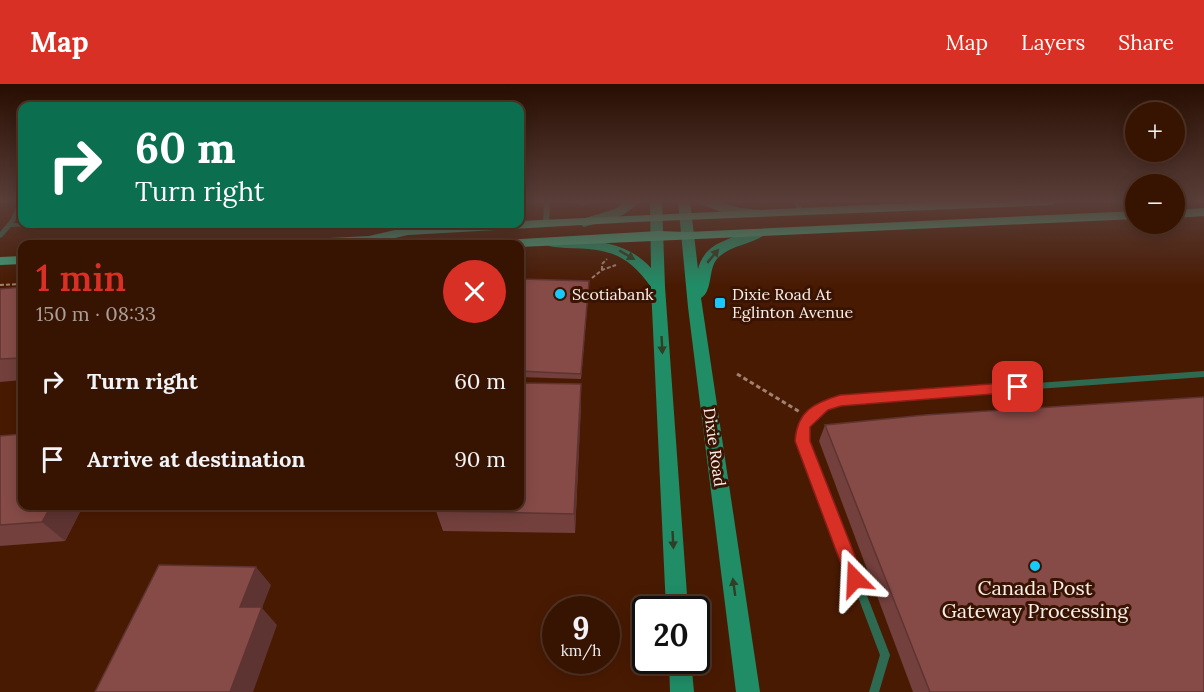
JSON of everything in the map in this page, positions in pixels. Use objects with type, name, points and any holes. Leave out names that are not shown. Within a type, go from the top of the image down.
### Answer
[{"type":"main road","points":[[369,240],[424,229]]},
{"type":"main road","points":[[657,229],[658,286],[676,596]]},
{"type":"main road","name":"Dixie Road","points":[[686,229],[748,692]]},
{"type":"main road","points":[[524,244],[658,235],[687,236],[819,229]]},
{"type":"main road","points":[[696,307],[707,261],[726,244],[761,232]]},
{"type":"main road","points":[[550,243],[620,251],[638,262],[658,286]]},
{"type":"main road","points":[[0,261],[18,260]]},
{"type":"main road","points":[[681,674],[682,692]]},
{"type":"lane","points":[[874,692],[885,655],[802,441],[803,425],[810,418],[823,406],[840,400],[1204,374]]},
{"type":"path","points":[[592,278],[602,270],[618,264]]},
{"type":"path","points":[[0,285],[18,284]]},
{"type":"path","points":[[737,374],[810,418]]},
{"type":"building","points":[[524,279],[589,281],[581,374],[524,371]]},
{"type":"building","points":[[18,287],[18,358],[0,359],[0,289]]},
{"type":"building","points":[[524,383],[581,384],[574,514],[436,511],[524,510]]},
{"type":"building","name":"Canada Post Gateway Processing","points":[[1204,397],[1204,692],[930,692],[825,425],[925,415]]},
{"type":"building","points":[[18,434],[18,510],[49,510],[42,522],[0,525],[0,436]]},
{"type":"building","points":[[159,565],[256,567],[240,607],[262,607],[230,692],[95,692]]},
{"type":"place","name":"Scotiabank","points":[[560,294]]},
{"type":"place","name":"Dixie Road At Eglinton Avenue","points":[[720,303]]},
{"type":"place","name":"Canada Post Gateway Processing","points":[[1035,566]]},
{"type":"route","points":[[855,579],[802,441],[803,425],[823,406],[840,400],[1018,387]]}]
